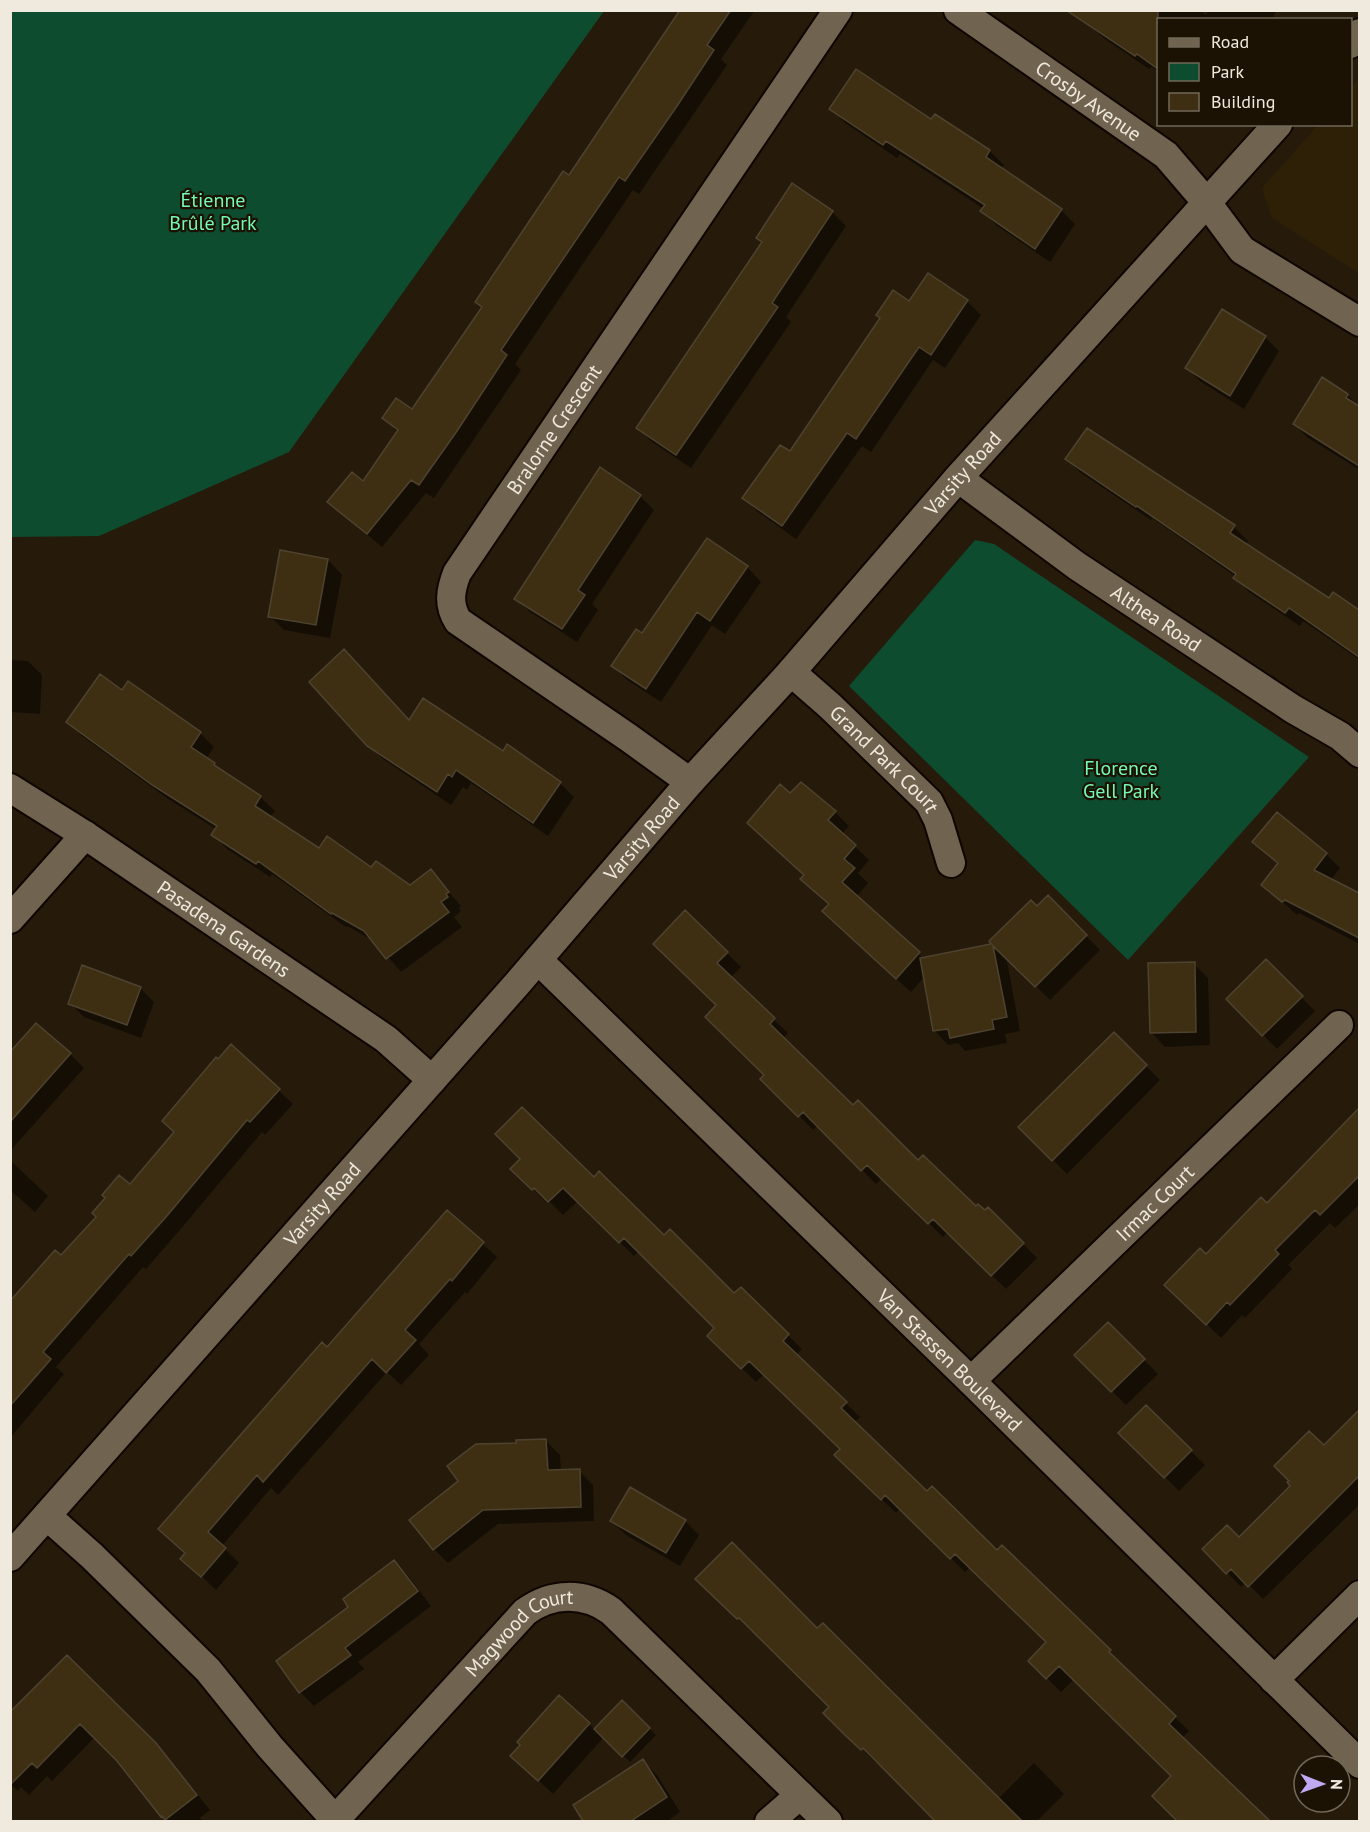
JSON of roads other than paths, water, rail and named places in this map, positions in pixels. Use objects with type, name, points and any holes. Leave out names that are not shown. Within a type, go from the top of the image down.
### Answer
[{"type":"street","name":"Bralorne Crescent","points":[[690,782],[458,621],[453,613],[450,594],[457,573],[838,10]]},
{"type":"street","name":"Crosby Avenue","points":[[958,10],[1166,155],[1208,204],[1242,250],[1359,322]]},
{"type":"street","name":"Varsity Road","points":[[10,1557],[538,960],[690,782],[791,672],[958,478],[1276,126]]},
{"type":"street","name":"Althea Road","points":[[958,478],[1077,566],[1293,709],[1340,736],[1359,753]]},
{"type":"street","name":"Grand Park Court","points":[[791,672],[830,706],[929,802],[938,820],[951,862]]},
{"type":"street","name":"Pasadena Gardens","points":[[10,788],[85,835],[386,1039],[432,1080]]},
{"type":"street","points":[[10,919],[85,835]]},
{"type":"street","name":"Van Stassen Boulevard","points":[[538,960],[971,1381],[1359,1764]]},
{"type":"street","name":"Irmac Court","points":[[971,1381],[1339,1024]]},
{"type":"street","name":"Magwood Court","points":[[47,1516],[92,1556],[208,1670],[270,1747],[336,1821],[525,1612],[541,1602],[568,1596],[595,1602],[611,1611],[828,1821]]},
{"type":"street","points":[[1274,1680],[1359,1595]]},
{"type":"street","points":[[769,1821],[800,1795]]},
{"type":"park label","name":"Étienne Brûlé Park","points":[[213,212]]},
{"type":"park label","name":"Florence Gell Park","points":[[1121,780]]}]
